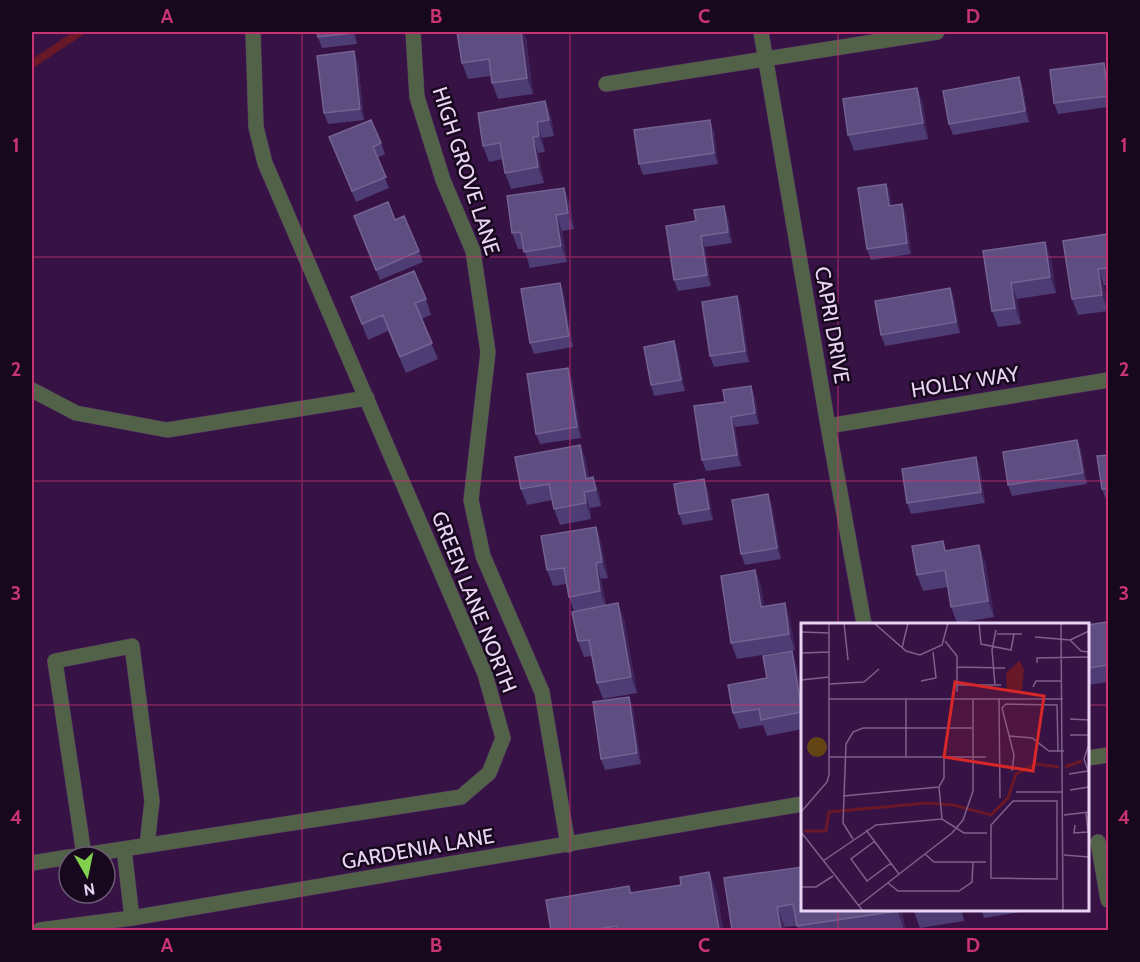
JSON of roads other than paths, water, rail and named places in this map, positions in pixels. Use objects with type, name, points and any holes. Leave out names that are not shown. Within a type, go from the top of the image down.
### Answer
[{"type":"street","name":"GREEN LANE NORTH","points":[[117,850],[461,797],[489,773],[503,738],[485,674],[265,163],[256,127],[253,32]]},
{"type":"street","name":"HIGH GROVE LANE","points":[[413,32],[417,97],[443,180],[473,251],[488,352],[471,500],[483,556],[542,692],[568,845]]},
{"type":"street","name":"CAPRI DRIVE","points":[[761,32],[864,623]]},
{"type":"street","points":[[606,84],[937,32]]},
{"type":"street","name":"HOLLY WAY","points":[[828,426],[1108,380]]},
{"type":"street","points":[[32,390],[76,413],[167,430],[367,398]]},
{"type":"street","points":[[74,845],[55,661],[132,646],[152,801],[147,845]]},
{"type":"street","points":[[1089,758],[1108,755]]},
{"type":"street","name":"GARDENIA LANE","points":[[40,930],[132,918],[801,804]]},
{"type":"street","points":[[1098,842],[1108,900]]},
{"type":"street","points":[[124,849],[132,918]]},
{"type":"street","name":"GREEN LANE NORTH","points":[[32,863],[57,859]]},
{"type":"waterway","points":[[32,64],[80,32]]}]
